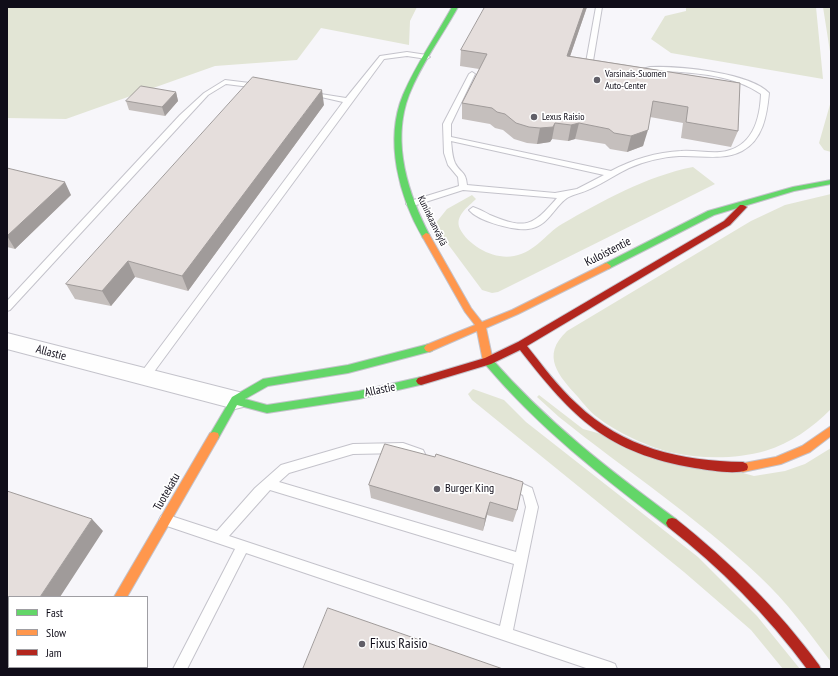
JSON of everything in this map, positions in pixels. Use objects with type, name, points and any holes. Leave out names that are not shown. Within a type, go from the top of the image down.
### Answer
[{"type":"main road","name":"Kuninkaanväylä","points":[[455,7],[406,96],[399,123],[400,168],[410,204],[422,230],[461,297],[481,327]]},
{"type":"main road","name":"Kuloistentie","points":[[481,327],[515,312],[711,213],[793,189],[831,182]]},
{"type":"main road","name":"Kuloistentie","points":[[521,345],[727,224],[747,203]]},
{"type":"main road","points":[[236,400],[266,382],[348,369],[383,361],[433,347],[481,327],[494,333]]},
{"type":"main road","points":[[481,327],[488,361],[500,377],[530,410],[566,442],[718,560],[771,613],[802,650],[815,669]]},
{"type":"main road","points":[[508,339],[521,345],[559,394],[588,420],[611,436],[638,449],[660,457],[685,463],[731,468],[750,467],[774,462],[793,455],[810,446],[831,430]]},
{"type":"main road","name":"Allastie","points":[[236,400],[267,410],[326,401],[409,384],[488,361],[521,345]]},
{"type":"main road","name":"Tuotekatu","points":[[121,596],[236,400]]},
{"type":"street","name":"Allastie","points":[[7,341],[236,400]]},
{"type":"lane","points":[[599,7],[588,68],[603,70]]},
{"type":"lane","points":[[144,377],[382,57],[408,54],[427,57]]},
{"type":"lane","points":[[473,210],[497,221],[523,228],[536,224],[565,195],[628,166],[672,154],[728,154],[738,150],[748,143],[760,128],[764,110],[765,93],[751,84],[734,79],[681,70],[652,68],[627,71]]},
{"type":"lane","points":[[463,187],[462,176],[452,165],[447,138],[447,124],[472,74]]},
{"type":"lane","points":[[7,307],[206,94],[224,82],[269,87]]},
{"type":"lane","points":[[298,91],[348,101]]},
{"type":"lane","points":[[447,138],[613,174]]},
{"type":"lane","points":[[410,204],[463,187],[494,189],[538,196],[565,195]]},
{"type":"lane","points":[[219,538],[268,484],[285,469],[353,449],[403,448],[429,459]]},
{"type":"lane","points":[[500,480],[514,484],[528,492],[532,507],[505,634]]},
{"type":"lane","points":[[268,484],[521,560]]},
{"type":"lane","points":[[165,520],[610,669]]},
{"type":"lane","points":[[180,669],[243,546]]},
{"type":"green space","points":[[7,7],[417,7],[410,21],[409,45],[321,28],[297,60],[215,66],[66,119],[7,118]]},
{"type":"green space","points":[[686,7],[816,7],[823,79],[671,53],[651,39],[665,16],[686,11]]},
{"type":"green space","points":[[823,7],[831,7],[831,58]]},
{"type":"green space","points":[[831,101],[831,152],[824,150],[819,143]]},
{"type":"green space","points":[[693,167],[715,184],[498,292],[492,293],[482,290],[436,228],[435,224],[447,209],[472,195],[476,199],[463,212],[459,220],[460,229],[464,235],[469,241],[490,254],[506,257],[514,256],[522,254],[535,247],[562,224],[625,190],[659,176]]},
{"type":"green space","points":[[831,194],[831,409],[801,434],[775,448],[743,456],[708,457],[665,451],[623,434],[605,423],[589,410],[564,381],[555,366],[554,357],[555,349],[559,340],[567,331],[751,221],[785,205]]},
{"type":"green space","points":[[473,389],[504,400],[526,422],[698,557],[757,616],[800,669],[783,669],[751,630],[684,572],[472,400],[468,394]]},
{"type":"green space","points":[[539,395],[583,429],[754,476],[785,471],[805,464],[831,448],[831,662],[788,606],[735,554],[686,514],[559,417],[537,397]]},
{"type":"building","name":"Varsinais-Suomen Auto-Center","points":[[485,7],[584,7],[567,56],[740,83],[738,131],[686,122],[688,107],[653,101],[648,130],[631,136],[614,133],[609,129],[579,123],[571,125],[555,123],[553,127],[529,127],[516,123],[505,114],[497,112],[492,108],[462,103],[487,54],[461,50]]},
{"type":"building","points":[[253,77],[322,90],[182,276],[128,261],[102,291],[66,284]]},
{"type":"building","points":[[141,86],[176,92],[162,107],[126,101]]},
{"type":"building","points":[[7,168],[65,182],[7,236]]},
{"type":"building","name":"Burger King","points":[[385,444],[435,457],[436,454],[523,482],[517,510],[490,502],[485,519],[369,485]]},
{"type":"building","points":[[7,491],[92,519],[41,596],[8,596],[7,647]]},
{"type":"building","name":"Fixus Raisio","points":[[328,608],[503,669],[303,669]]},
{"type":"traffic: fast","points":[[426,236],[418,221],[405,186],[401,167],[398,129],[401,112],[411,84],[455,7]]},
{"type":"traffic: fast","points":[[607,266],[711,213],[793,189],[831,182]]},
{"type":"traffic: fast","points":[[214,436],[235,400],[266,382],[348,369],[429,348]]},
{"type":"traffic: fast","points":[[488,361],[530,407],[552,428],[598,467],[672,523]]},
{"type":"traffic: fast","points":[[235,400],[267,409],[359,395],[421,381]]},
{"type":"traffic: slow","points":[[426,236],[468,310],[481,327],[488,361]]},
{"type":"traffic: slow","points":[[429,348],[515,312],[607,266]]},
{"type":"traffic: slow","points":[[743,467],[777,461],[806,449],[831,430]]},
{"type":"traffic: slow","points":[[121,596],[214,436]]},
{"type":"traffic: jam","points":[[421,381],[488,361],[521,345],[727,223],[743,207]]},
{"type":"traffic: jam","points":[[521,345],[550,381],[581,414],[599,428],[617,439],[657,456],[678,461],[743,467]]},
{"type":"traffic: jam","points":[[672,523],[712,555],[749,590],[800,648],[815,669]]},
{"type":"place","name":"Varsinais-Suomen Auto-Center","points":[[597,80]]},
{"type":"place","name":"Lexus Raisio","points":[[534,117]]},
{"type":"place","name":"Burger King","points":[[437,489]]},
{"type":"place","name":"Fixus Raisio","points":[[362,644]]}]
